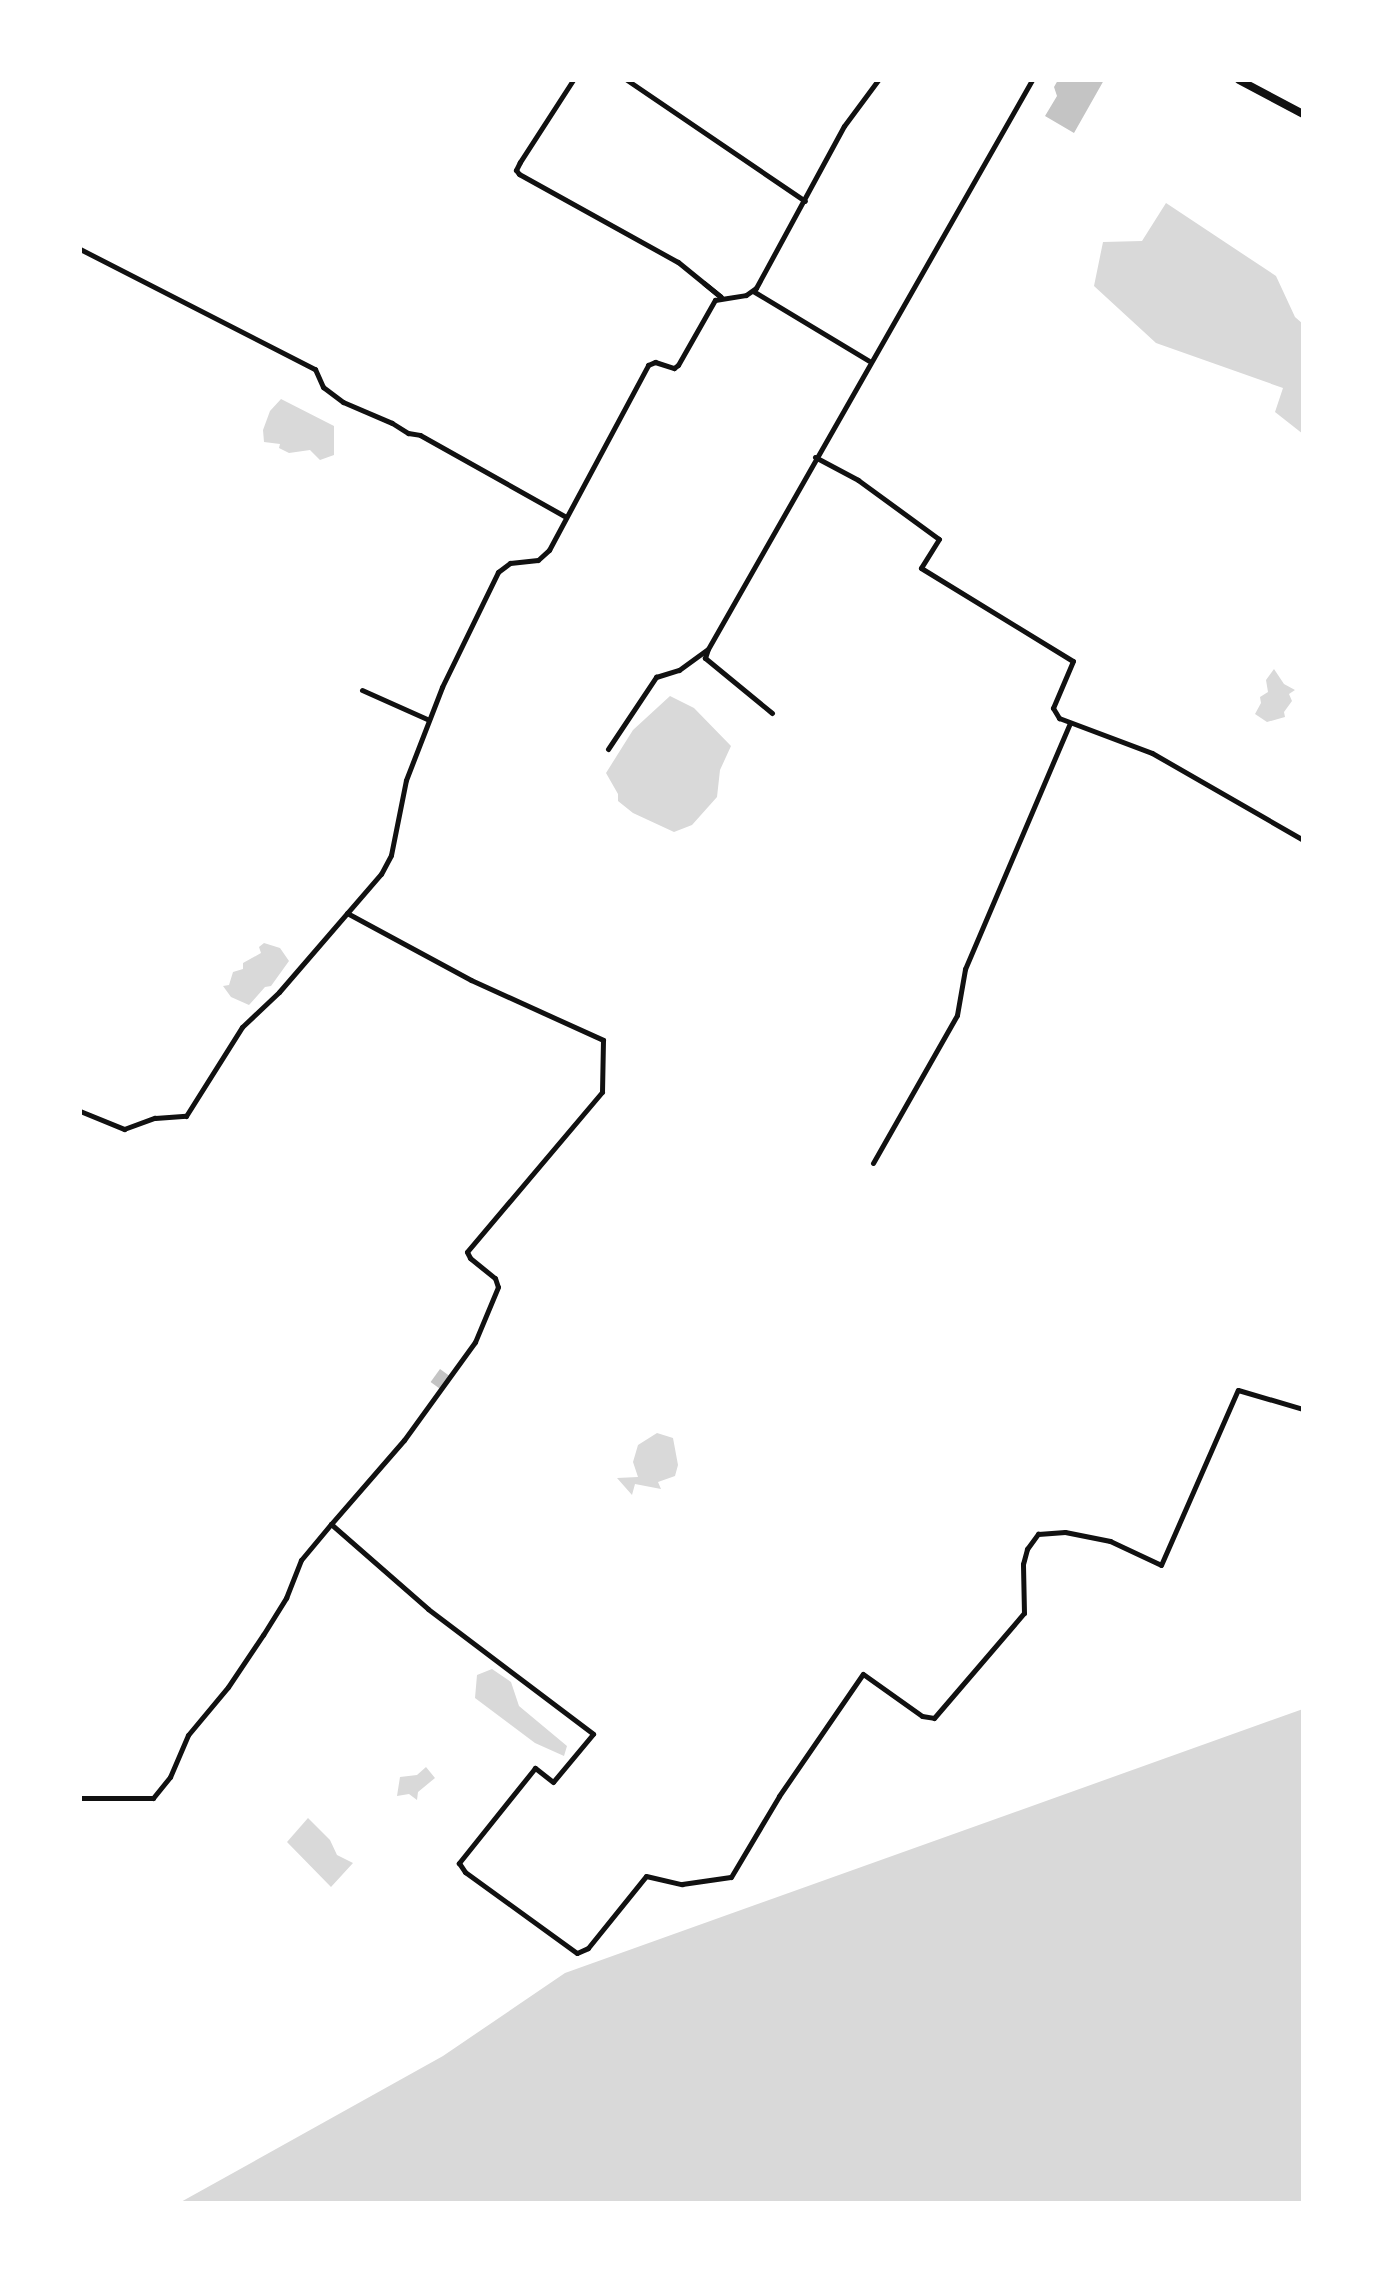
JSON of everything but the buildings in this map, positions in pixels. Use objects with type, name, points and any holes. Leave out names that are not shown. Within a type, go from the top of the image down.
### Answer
[{"type":"main road","points":[[1239,80],[1303,114]]},
{"type":"street","points":[[573,80],[516,170],[678,262],[721,297]]},
{"type":"street","points":[[627,80],[806,201]]},
{"type":"street","points":[[753,291],[806,201],[844,126],[878,80]]},
{"type":"street","points":[[772,713],[705,658],[708,649],[869,361],[1032,80]]},
{"type":"street","points":[[80,249],[315,369],[323,387],[343,402],[408,433],[420,435],[566,517]]},
{"type":"street","points":[[704,283],[721,297]]},
{"type":"street","points":[[80,1111],[124,1129],[155,1118],[186,1116],[242,1027],[279,992],[381,874],[391,855],[406,780],[429,720],[498,572],[510,563],[543,557],[648,365],[655,362],[674,368],[678,365],[713,303],[721,297],[753,291],[869,361]]},
{"type":"street","points":[[815,457],[858,480],[939,539],[921,568],[1073,661],[1053,708],[1059,718],[1152,753],[1303,840]]},
{"type":"street","points":[[608,749],[656,677],[679,670],[708,649]]},
{"type":"street","points":[[362,690],[429,720]]},
{"type":"street","points":[[873,1163],[957,1015],[965,969],[1070,723]]},
{"type":"street","points":[[80,1798],[153,1798],[170,1777],[188,1735],[228,1687],[271,1623],[286,1598],[301,1560],[404,1440],[475,1342],[498,1287],[495,1278],[467,1252],[602,1092],[603,1040],[471,980],[347,913]]},
{"type":"street","points":[[331,1524],[466,1640],[593,1734],[553,1782],[535,1768],[459,1863],[465,1872],[577,1953],[588,1948],[646,1876],[682,1884],[731,1877],[779,1796],[863,1674],[922,1716],[934,1718],[1024,1613],[1023,1564],[1027,1549],[1038,1534],[1065,1532],[1110,1541],[1161,1565],[1238,1390],[1303,1409]]},
{"type":"shaded area","points":[[1166,203],[1276,276],[1295,317],[1303,324],[1303,434],[1275,412],[1283,388],[1156,343],[1094,286],[1103,242],[1142,241]]},
{"type":"shaded area","points":[[281,399],[334,426],[334,455],[320,460],[310,450],[289,453],[279,448],[280,444],[264,442],[263,430],[270,411]]},
{"type":"shaded area","points":[[1274,669],[1284,684],[1295,690],[1289,694],[1292,701],[1284,712],[1285,717],[1267,722],[1255,714],[1261,703],[1260,697],[1268,692],[1266,680]]},
{"type":"shaded area","points":[[670,696],[694,708],[731,746],[720,770],[717,797],[692,825],[674,832],[633,813],[618,801],[618,794],[606,773],[633,730]]},
{"type":"shaded area","points":[[264,943],[280,948],[289,961],[271,986],[265,987],[249,1005],[231,997],[223,986],[229,985],[233,972],[243,969],[243,963],[261,953],[259,947]]},
{"type":"shaded area","points":[[657,1433],[673,1438],[678,1465],[675,1476],[658,1482],[661,1489],[635,1484],[632,1495],[617,1478],[638,1477],[633,1462],[638,1445]]},
{"type":"shaded area","points":[[492,1669],[511,1682],[519,1706],[567,1746],[564,1756],[535,1743],[475,1698],[477,1675]]},
{"type":"shaded area","points":[[1303,1709],[1303,2203],[179,2203],[443,2056],[565,1973]]},
{"type":"shaded area","points":[[426,1767],[435,1778],[418,1792],[417,1800],[409,1794],[397,1796],[400,1777],[417,1775]]},
{"type":"shaded area","points":[[308,1818],[330,1840],[337,1855],[353,1863],[331,1887],[287,1842]]}]
